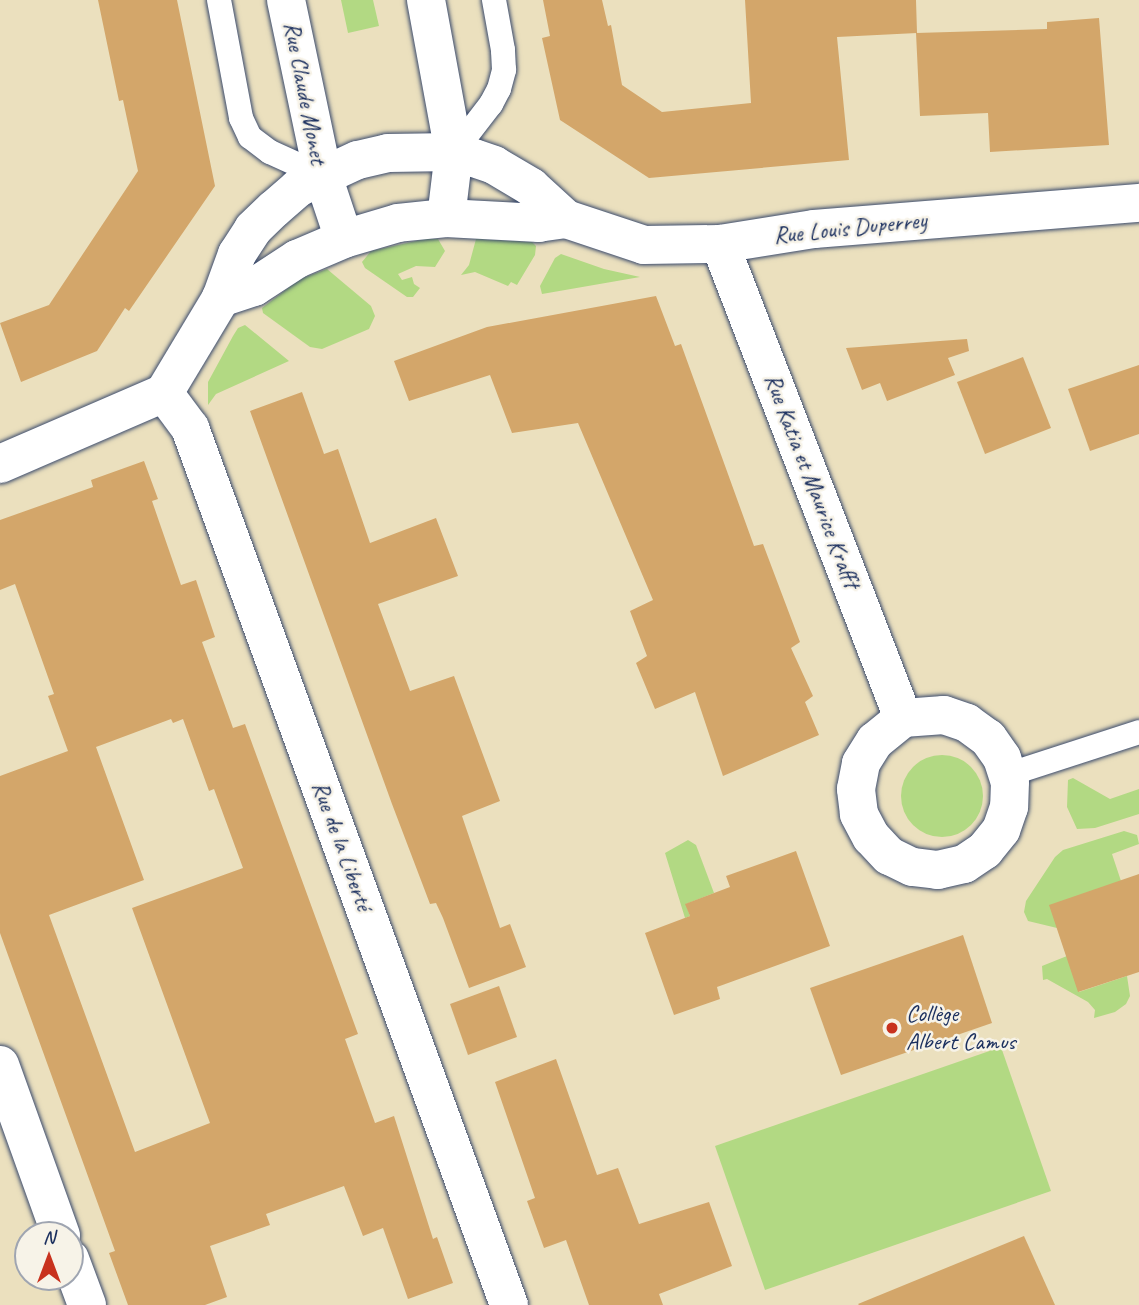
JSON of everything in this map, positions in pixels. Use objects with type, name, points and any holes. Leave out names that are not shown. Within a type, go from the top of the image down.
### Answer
[{"type":"street","name":"Rue Claude Monet","points":[[286,0],[323,176]]},
{"type":"street","points":[[426,0],[454,152],[446,218]]},
{"type":"street","name":"Rue Louis Duperrey","points":[[164,393],[221,298],[237,254],[253,229],[298,188],[358,160],[388,153],[454,152],[494,164],[513,175],[566,219],[644,244],[720,244],[814,229],[1139,203]]},
{"type":"street","points":[[323,176],[344,239]]},
{"type":"street","name":"Rue Louis Duperrey","points":[[221,298],[254,287],[297,259],[344,239],[398,223],[446,218],[538,223],[566,219]]},
{"type":"street","name":"Rue Katia et Maurice Krafft","points":[[720,244],[903,718]]},
{"type":"street","points":[[0,464],[164,393]]},
{"type":"street","name":"Rue de la Liberté","points":[[164,393],[190,428],[509,1305]]},
{"type":"street","points":[[944,715],[967,723],[988,738],[1002,758],[1007,775],[1009,807],[1001,830],[985,850],[964,864],[938,870],[912,867],[889,856],[871,837],[859,814],[856,789],[861,763],[875,741],[903,718],[944,715]]},
{"type":"street","points":[[0,1065],[56,1221]]},
{"type":"lane","name":"Rue Claude Monet","points":[[219,0],[241,118],[250,137],[270,152],[323,176]]},
{"type":"lane","points":[[454,152],[491,104],[499,89],[504,70],[503,50],[494,0]]},
{"type":"lane","points":[[1007,775],[1139,732]]},
{"type":"green space","points":[[341,0],[373,0],[379,26],[348,33]]},
{"type":"green space","points":[[425,239],[438,239],[445,251],[435,267],[416,266],[398,274],[402,280],[412,277],[414,284],[420,288],[413,297],[407,297],[365,268],[362,262],[371,251]]},
{"type":"green space","points":[[476,239],[532,242],[536,246],[535,255],[517,285],[511,282],[508,286],[475,272],[461,275],[469,265]]},
{"type":"green space","points":[[561,254],[604,269],[640,277],[542,294],[540,286],[555,258]]},
{"type":"green space","points":[[327,269],[371,306],[375,316],[369,329],[322,349],[310,347],[263,313],[262,308],[300,279]]},
{"type":"green space","points":[[245,325],[289,361],[216,394],[208,405],[208,382],[238,328]]},
{"type":"green space","points":[[942,755],[958,758],[971,767],[980,780],[983,796],[980,812],[971,825],[958,834],[942,837],[926,834],[913,825],[904,812],[901,796],[904,780],[913,767],[926,758]]},
{"type":"green space","points":[[1073,778],[1110,799],[1139,789],[1139,814],[1095,828],[1077,829],[1067,807],[1068,780]]},
{"type":"green space","points":[[1124,831],[1137,835],[1139,844],[1112,854],[1121,881],[1057,928],[1028,921],[1024,912],[1026,901],[1055,857],[1063,850]]},
{"type":"green space","points":[[688,840],[696,845],[714,893],[686,904],[690,916],[685,918],[665,853]]},
{"type":"green space","points":[[1067,956],[1079,992],[1127,976],[1130,996],[1126,1004],[1115,1012],[1094,1018],[1095,1010],[1088,1002],[1047,979],[1043,980],[1042,966]]},
{"type":"green space","points":[[1001,1047],[1051,1191],[765,1290],[715,1146]]},
{"type":"building","points":[[98,0],[177,0],[215,186],[129,311],[125,308],[97,351],[21,382],[0,323],[49,305],[138,171],[123,100],[119,101]]},
{"type":"building","points":[[543,0],[602,0],[608,26],[611,25],[622,85],[662,112],[751,103],[745,0],[916,0],[917,33],[837,37],[849,160],[649,178],[560,120],[542,38],[550,36]]},
{"type":"building","points":[[1099,18],[1109,145],[990,152],[988,113],[920,116],[916,33],[1047,29],[1047,22]]},
{"type":"building","points":[[656,296],[675,346],[681,344],[754,546],[763,544],[800,642],[791,648],[813,696],[805,702],[819,735],[723,776],[695,692],[655,709],[636,663],[647,656],[630,611],[653,600],[578,423],[512,433],[490,375],[409,401],[394,361],[487,327]]},
{"type":"building","points":[[967,339],[969,351],[948,358],[955,375],[887,401],[880,383],[862,390],[846,348]]},
{"type":"building","points":[[1023,357],[1051,428],[985,454],[957,382]]},
{"type":"building","points":[[1139,365],[1139,434],[1090,451],[1068,389]]},
{"type":"building","points":[[302,392],[324,454],[338,449],[370,543],[436,518],[458,576],[378,604],[410,691],[454,676],[500,801],[462,816],[500,928],[510,924],[526,967],[469,988],[443,918],[436,903],[430,904],[392,804],[250,411]]},
{"type":"building","points":[[144,461],[158,499],[152,501],[181,585],[196,580],[215,637],[202,642],[233,728],[245,724],[358,1034],[345,1039],[375,1123],[394,1116],[433,1239],[437,1237],[453,1283],[408,1299],[383,1228],[363,1236],[344,1186],[266,1214],[270,1225],[210,1246],[227,1297],[205,1305],[128,1305],[109,1253],[115,1251],[0,933],[0,776],[68,751],[48,696],[54,694],[15,584],[0,590],[0,520],[93,487],[91,480]],"holes":[[[171,719],[173,723],[183,719],[209,791],[214,789],[243,868],[132,908],[210,1123],[135,1152],[49,915],[144,880],[96,747]]]},
{"type":"building","points":[[796,851],[830,946],[717,987],[720,999],[674,1015],[645,933],[690,916],[685,904],[730,887],[726,876]]},
{"type":"building","points":[[1139,874],[1139,972],[1078,992],[1049,905]]},
{"type":"building","points":[[963,935],[992,1023],[841,1075],[810,988]]},
{"type":"building","points":[[499,986],[517,1037],[468,1055],[450,1004]]},
{"type":"building","points":[[556,1059],[597,1175],[618,1168],[639,1224],[709,1202],[732,1266],[659,1294],[663,1305],[589,1305],[566,1240],[544,1248],[527,1201],[535,1198],[495,1082]]},
{"type":"building","points":[[1024,1236],[1055,1305],[858,1304]]},
{"type":"place","name":"Collège Albert Camus","points":[[892,1028]]}]
